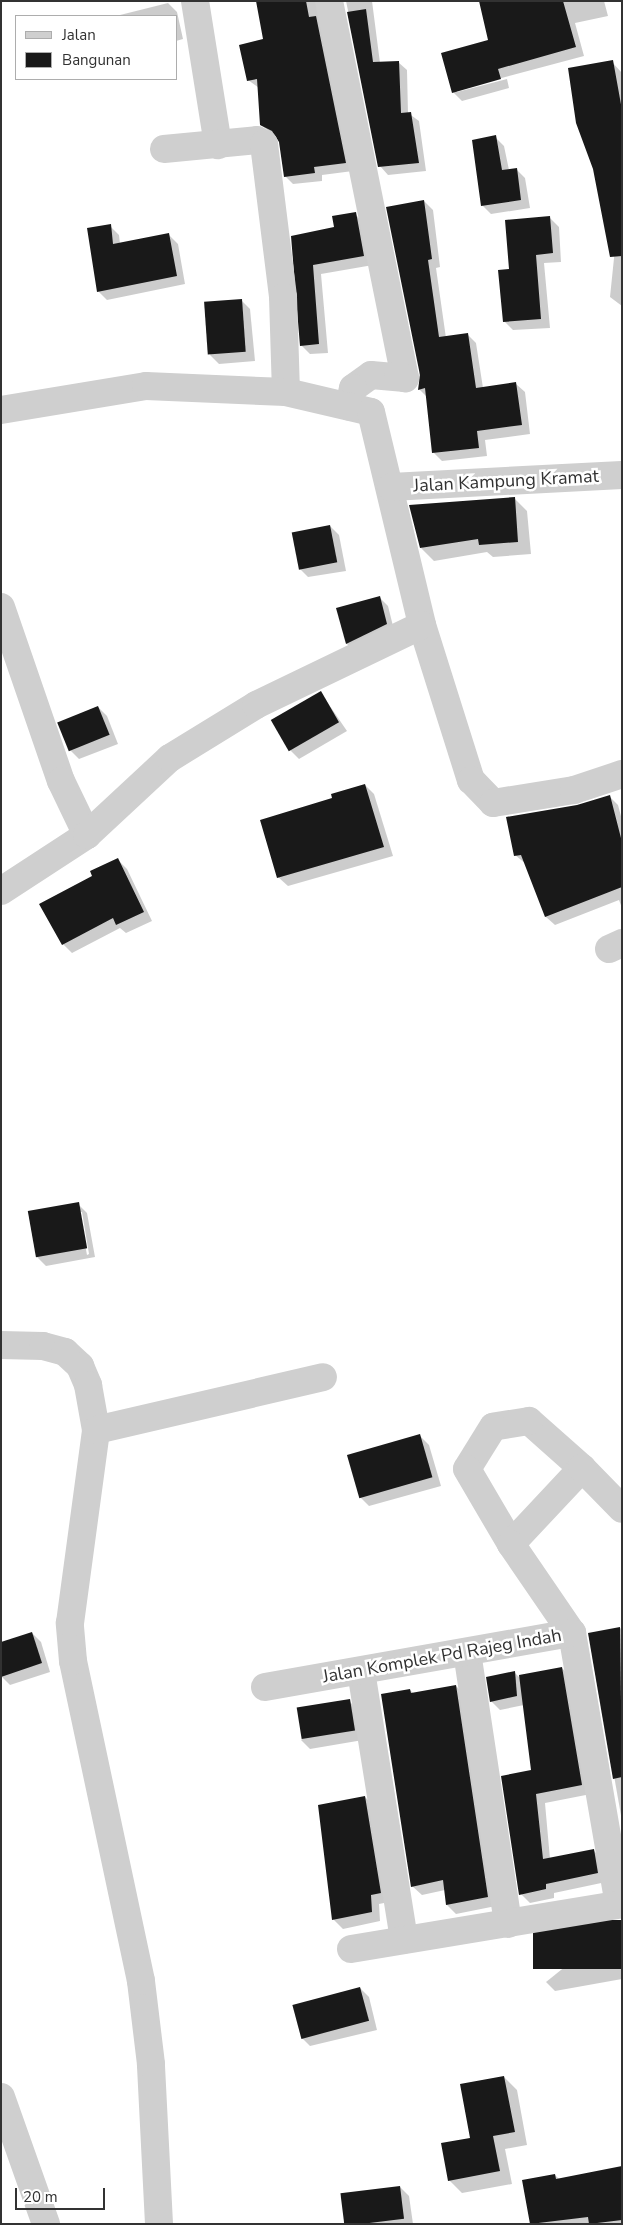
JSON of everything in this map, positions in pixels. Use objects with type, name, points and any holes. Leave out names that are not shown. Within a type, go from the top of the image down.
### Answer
[{"type":"street","points":[[195,1],[218,145]]},
{"type":"street","points":[[329,1],[405,378],[371,375],[353,388],[349,407]]},
{"type":"street","points":[[164,149],[257,140],[266,148],[283,297],[286,392]]},
{"type":"street","points":[[1,410],[146,386],[286,392],[371,412],[391,486],[422,625],[472,780],[494,803],[574,790],[622,774]]},
{"type":"street","name":"Jalan Kampung Kramat","points":[[391,486],[622,475]]},
{"type":"street","points":[[1,607],[61,781],[87,835]]},
{"type":"street","points":[[1,891],[87,835],[170,758],[256,705],[422,625]]},
{"type":"street","points":[[1,1344],[43,1346],[65,1352],[80,1366],[88,1385],[96,1430],[70,1623],[73,1661],[141,1981],[152,2064],[159,2224]]},
{"type":"street","points":[[96,1430],[323,1377]]},
{"type":"street","name":"Jalan Komplek Pd Rajeg Indah","points":[[265,1687],[572,1633],[511,1544],[468,1469],[493,1427],[529,1421],[582,1468],[622,1510]]},
{"type":"street","points":[[511,1544],[582,1468]]},
{"type":"street","points":[[351,1949],[620,1904],[572,1633]]},
{"type":"street","points":[[467,1652],[508,1924]]},
{"type":"street","points":[[361,1671],[404,1940]]},
{"type":"street","points":[[1,2097],[46,2224]]},
{"type":"building","points":[[256,1],[306,1],[309,17],[316,16],[346,163],[314,167],[315,173],[284,177],[279,142],[272,131],[260,125],[257,79],[247,81],[239,45],[263,39]]},
{"type":"building","points":[[479,1],[563,1],[576,47],[498,69],[501,79],[452,93],[441,53],[488,40]]},
{"type":"building","points":[[366,9],[373,62],[399,61],[401,113],[411,112],[419,163],[378,167],[347,12]]},
{"type":"building","points":[[613,60],[622,110],[622,256],[610,257],[593,169],[576,123],[568,68]]},
{"type":"building","points":[[496,135],[502,170],[517,168],[521,200],[481,206],[472,140]]},
{"type":"building","points":[[424,200],[432,259],[428,260],[439,337],[468,333],[476,388],[516,382],[522,425],[477,431],[479,448],[432,453],[425,388],[418,390],[420,375],[386,207]]},
{"type":"building","points":[[356,212],[364,256],[313,265],[319,344],[300,346],[291,236],[334,227],[332,216]]},
{"type":"building","points":[[550,216],[553,253],[536,255],[541,319],[503,322],[498,270],[509,269],[505,220]]},
{"type":"building","points":[[111,224],[113,244],[169,233],[177,276],[97,292],[87,228]]},
{"type":"building","points":[[242,299],[246,352],[208,355],[204,302]]},
{"type":"building","points":[[515,497],[518,542],[479,545],[478,539],[420,548],[409,505]]},
{"type":"building","points":[[330,525],[337,562],[299,570],[292,532]]},
{"type":"building","points":[[380,596],[387,624],[346,644],[336,608]]},
{"type":"building","points":[[321,691],[339,722],[289,751],[271,720]]},
{"type":"building","points":[[98,706],[110,735],[69,751],[57,722]]},
{"type":"building","points":[[365,784],[384,847],[277,878],[260,820],[332,798],[331,794]]},
{"type":"building","points":[[610,795],[622,842],[622,887],[545,917],[521,855],[514,856],[506,817],[577,805]]},
{"type":"building","points":[[118,858],[144,912],[116,925],[113,918],[62,945],[39,904],[92,876],[90,871]]},
{"type":"building","points":[[79,1202],[87,1248],[36,1257],[28,1211]]},
{"type":"building","points":[[420,1434],[432,1477],[359,1498],[347,1455]]},
{"type":"building","points":[[620,1627],[622,1777],[613,1779],[588,1633]]},
{"type":"building","points":[[32,1632],[42,1663],[1,1677],[1,1642]]},
{"type":"building","points":[[562,1667],[582,1785],[536,1794],[543,1859],[594,1849],[598,1873],[546,1884],[546,1889],[519,1895],[501,1776],[531,1770],[519,1675]]},
{"type":"building","points":[[515,1671],[517,1696],[490,1702],[486,1677]]},
{"type":"building","points":[[456,1685],[488,1897],[446,1905],[443,1880],[411,1887],[381,1694],[410,1689],[411,1693]]},
{"type":"building","points":[[350,1699],[355,1731],[302,1739],[297,1707]]},
{"type":"building","points":[[365,1796],[381,1893],[371,1895],[372,1912],[332,1920],[318,1805]]},
{"type":"building","points":[[533,1920],[622,1920],[622,1969],[533,1969]]},
{"type":"building","points":[[360,1987],[369,2021],[301,2039],[292,2005]]},
{"type":"building","points":[[504,2076],[515,2132],[493,2136],[500,2171],[448,2181],[441,2143],[470,2138],[460,2084]]},
{"type":"building","points":[[622,2166],[622,2220],[589,2224],[588,2217],[530,2224],[522,2180],[555,2174],[556,2179]]},
{"type":"building","points":[[400,2186],[404,2219],[344,2224],[340,2193]]}]
